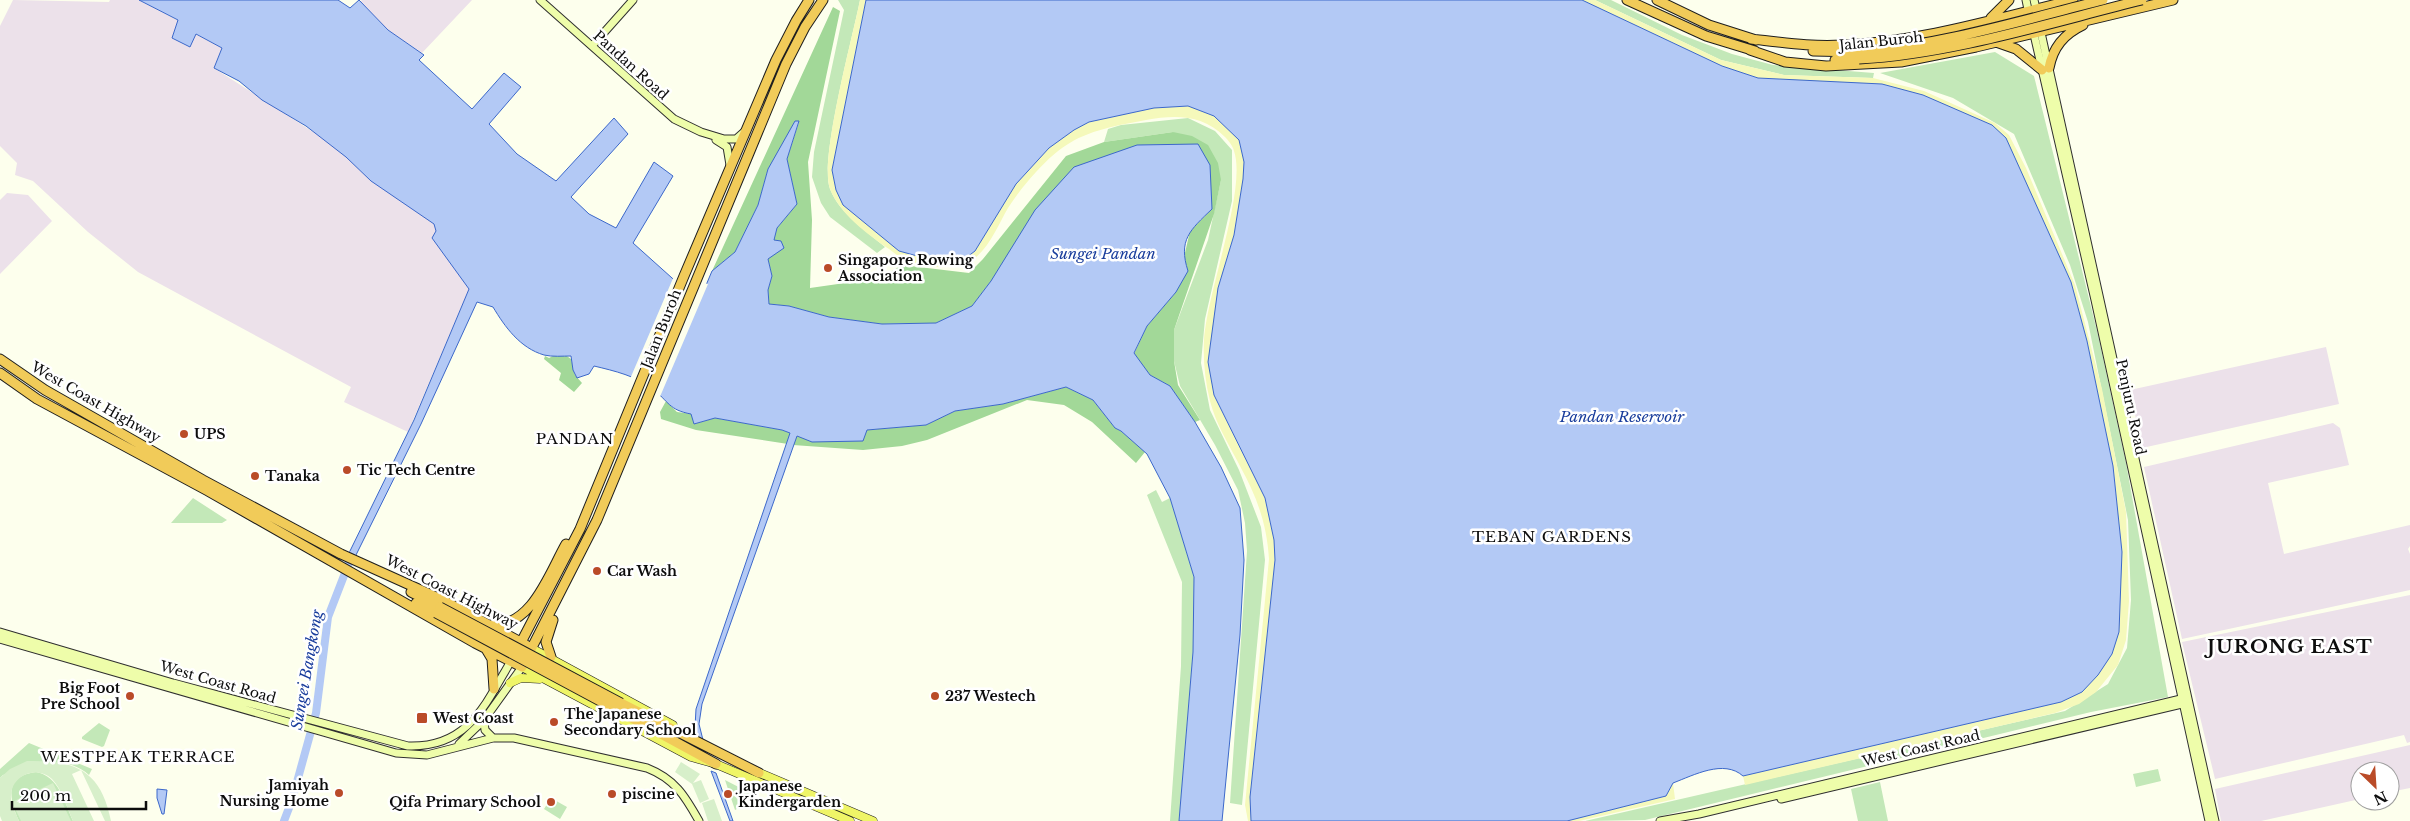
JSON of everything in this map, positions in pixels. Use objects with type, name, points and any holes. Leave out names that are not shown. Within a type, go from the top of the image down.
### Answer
[{"type":"highway","name":"Jalan Buroh","points":[[511,661],[577,536],[596,495],[684,276],[776,60],[809,0]]},
{"type":"highway","name":"Jalan Buroh","points":[[522,667],[533,649],[597,520],[786,64],[805,27],[823,0]]},
{"type":"highway","name":"Jalan Buroh","points":[[1628,0],[1706,36],[1750,50],[1786,58],[1900,56],[1975,41],[2142,0]]},
{"type":"highway","name":"Jalan Buroh","points":[[1657,0],[1709,25],[1751,39],[1788,48],[1859,56],[1973,32],[2103,0]]},
{"type":"highway","points":[[1984,21],[1998,13],[2010,0]]},
{"type":"highway","points":[[1751,39],[1812,45],[1867,44],[1920,36],[2068,0]]},
{"type":"highway","points":[[1750,50],[1785,62],[1851,66],[1900,62],[1995,42],[2173,0]]},
{"type":"highway","points":[[1995,42],[2016,49],[2046,69],[2058,43],[2077,28],[2094,19]]},
{"type":"highway","name":"West Coast Highway","points":[[0,359],[118,437],[335,564],[357,574],[485,649],[522,667]]},
{"type":"highway","name":"West Coast Highway","points":[[0,373],[38,399],[118,437],[341,554],[443,600],[533,649]]},
{"type":"highway","points":[[488,625],[512,622],[529,608],[590,499],[596,495]]},
{"type":"highway","points":[[364,565],[438,610],[618,706],[716,764]]},
{"type":"highway","points":[[357,574],[438,610]]},
{"type":"highway","points":[[551,658],[546,644],[547,634],[566,590],[566,581]]},
{"type":"highway","points":[[485,649],[492,659],[494,690]]},
{"type":"highway","points":[[618,706],[759,773]]},
{"type":"main road","name":"Pandan Road","points":[[540,0],[667,114],[682,123],[714,136],[733,139],[747,129]]},
{"type":"main road","points":[[592,46],[633,0]]},
{"type":"main road","name":"Penjuru Road","points":[[2026,0],[2033,7],[2138,494],[2185,701],[2215,821]]},
{"type":"main road","name":"Pandan Road","points":[[714,136],[727,147],[730,158],[729,173]]},
{"type":"main road","name":"West Coast Road","points":[[0,632],[203,694],[398,744],[424,746],[441,742],[462,731],[478,716],[511,661]]},
{"type":"main road","name":"West Coast Road","points":[[0,639],[110,667]]},
{"type":"main road","name":"West Coast Highway","points":[[533,649],[759,773],[873,821]]},
{"type":"main road","name":"West Coast Road","points":[[456,746],[484,720],[522,667]]},
{"type":"main road","name":"West Coast Highway","points":[[522,667],[691,757],[716,764],[850,821]]},
{"type":"main road","points":[[510,683],[521,678],[534,677],[546,681]]},
{"type":"main road","name":"West Coast Road","points":[[203,694],[315,731],[410,754],[426,755],[493,738],[514,738],[653,770],[682,791],[699,821]]},
{"type":"main road","name":"Penjuru Road","points":[[2185,701],[2209,821]]},
{"type":"main road","name":"West Coast Road","points":[[1660,821],[1699,814],[2185,701]]},
{"type":"main road","name":"West Coast Road","points":[[1685,821],[2185,701]]},
{"type":"main road","points":[[484,720],[485,730],[493,738]]},
{"type":"main road","points":[[836,815],[844,821]]},
{"type":"shaded area","points":[[13,0],[109,2],[110,0],[139,0],[179,21],[172,38],[195,34],[222,48],[214,68],[338,148],[434,224],[469,289],[408,432],[344,402],[351,387],[138,272],[88,232],[33,181],[15,175],[17,163],[0,146],[0,26]]},
{"type":"shaded area","points":[[362,0],[472,0],[422,53],[388,30],[360,2]]},
{"type":"shaded area","points":[[838,0],[860,0],[833,126],[828,174],[830,189],[834,198],[847,214],[885,247],[877,253],[830,217],[821,203],[812,177],[814,152],[844,10]]},
{"type":"shaded area","points":[[1595,0],[1611,0],[1682,35],[1732,54],[1773,65],[1874,73],[1873,78],[1784,75],[1721,60]]},
{"type":"shaded area","points":[[833,7],[840,11],[808,162],[812,220],[810,288],[880,278],[902,265],[969,273],[983,259],[1066,156],[1104,142],[1173,132],[1192,136],[1208,145],[1218,163],[1221,180],[1214,214],[1174,330],[1174,361],[1178,385],[1200,420],[1195,422],[1170,386],[1150,375],[1134,354],[1147,326],[1176,292],[1190,231],[1212,209],[991,281],[972,306],[936,323],[882,324],[829,317],[789,306],[769,304],[768,290],[772,276],[768,259],[777,228],[797,204],[787,159],[799,122],[768,169],[758,205],[735,252],[712,271]]},
{"type":"shaded area","points":[[1995,52],[2034,76],[2098,335],[2126,463],[2168,697],[2091,712],[1645,820],[1585,821],[2065,711],[2108,684],[2127,648],[2131,600],[2128,520],[2088,322],[2070,265],[2014,134],[1953,98],[1880,73]]},
{"type":"shaded area","points":[[1188,118],[1215,131],[1232,150],[1232,201],[1205,319],[1201,363],[1210,410],[1239,470],[1261,527],[1265,560],[1242,805],[1230,803],[1247,551],[1245,523],[1238,490],[1215,445],[1180,386],[1174,361],[1174,330],[1208,240],[1221,180],[1173,132],[1104,142],[1108,129],[1121,125]]},
{"type":"shaded area","points":[[7,193],[28,195],[52,221],[0,274],[0,200]]},
{"type":"shaded area","points":[[2326,347],[2339,404],[2142,448],[2130,390]]},
{"type":"shaded area","points":[[561,352],[571,359],[575,375],[582,383],[574,392],[559,380],[561,373],[544,359],[545,356],[549,358]]},
{"type":"shaded area","points":[[1066,387],[1093,400],[1115,428],[1145,452],[1136,463],[1092,422],[1064,405],[1027,400],[927,440],[902,446],[863,450],[793,445],[797,436],[862,441],[867,430],[926,425],[955,411],[1003,404]]},
{"type":"shaded area","points":[[666,401],[677,412],[692,414],[694,424],[715,418],[782,430],[791,433],[788,444],[696,430],[661,419],[660,412]]},
{"type":"shaded area","points":[[2333,423],[2340,428],[2349,465],[2268,483],[2284,554],[2410,525],[2410,546],[2408,549],[2410,554],[2410,590],[2182,639],[2144,467]]},
{"type":"shaded area","points":[[1156,490],[1162,502],[1170,498],[1194,577],[1193,652],[1179,821],[1170,821],[1181,666],[1182,582],[1147,495]]},
{"type":"shaded area","points":[[193,498],[227,520],[222,523],[171,523]]},
{"type":"shaded area","points":[[2410,595],[2410,742],[2407,743],[2404,735],[2215,779],[2182,642]]},
{"type":"shaded area","points":[[99,723],[110,730],[102,747],[82,739]]},
{"type":"shaded area","points":[[29,743],[92,769],[89,775],[69,764],[47,763],[3,775],[0,778],[0,769]]},
{"type":"shaded area","points":[[2410,745],[2410,788],[2400,790],[2400,761],[2350,761],[2350,801],[2261,821],[2221,821],[2215,789]]},
{"type":"shaded area","points":[[27,761],[59,763],[81,770],[72,774],[94,821],[73,821],[56,783],[46,775],[33,773],[20,777],[12,788],[11,802],[19,821],[2,821],[0,816],[0,778],[10,769]]},
{"type":"shaded area","points":[[681,762],[700,774],[693,783],[701,780],[709,799],[700,803],[692,784],[675,772]]},
{"type":"shaded area","points":[[2158,769],[2161,781],[2136,787],[2133,774]]},
{"type":"shaded area","points":[[81,771],[93,779],[100,790],[111,821],[105,821]]},
{"type":"shaded area","points":[[36,772],[44,775],[56,785],[73,821],[19,821],[13,805],[12,790],[14,783],[18,778],[26,774]]},
{"type":"shaded area","points":[[725,780],[758,797],[735,810]]},
{"type":"shaded area","points":[[1880,782],[1888,821],[1858,821],[1851,789]]},
{"type":"shaded area","points":[[53,783],[71,821],[21,821],[12,802]]},
{"type":"shaded area","points":[[551,798],[567,807],[560,819],[544,809]]},
{"type":"shaded area","points":[[714,799],[722,821],[708,821],[702,803]]},
{"type":"sand","points":[[860,0],[866,0],[832,170],[843,205],[899,251],[975,251],[1016,184],[1049,148],[1089,122],[1154,108],[1188,106],[1214,116],[1239,140],[1244,162],[1243,179],[1234,235],[1218,288],[1214,395],[1265,498],[1274,540],[1275,560],[1250,797],[1251,821],[1248,821],[1245,805],[1269,559],[1268,547],[1256,501],[1247,479],[1220,427],[1210,401],[1204,355],[1207,320],[1235,190],[1237,168],[1233,147],[1216,129],[1198,120],[1188,118],[1157,118],[1094,132],[1074,140],[1058,151],[1042,166],[1013,200],[986,246],[975,258],[962,264],[948,266],[933,267],[912,264],[855,223],[840,207],[830,189],[828,174],[829,152],[833,126]]},
{"type":"sand","points":[[1582,0],[1595,0],[1721,60],[1784,75],[1873,78],[1924,91],[1995,123],[2009,135],[2026,168],[2075,285],[2102,389],[2126,512],[2129,601],[2126,640],[2118,665],[2096,692],[2079,704],[2055,713],[1745,785],[1743,776],[2061,702],[2122,552],[2113,466],[2087,341],[1820,82],[1758,78],[1722,66]]},
{"type":"sand","points":[[1673,783],[1675,799],[1579,821],[1567,821],[1666,796]]},
{"type":"water","name":"Sungei Pandan","points":[[139,0],[338,0],[350,8],[359,0],[388,30],[424,55],[419,60],[472,109],[504,73],[521,87],[489,124],[517,154],[556,181],[614,118],[628,134],[571,197],[589,214],[616,228],[654,162],[673,176],[633,243],[691,295],[704,290],[712,271],[735,252],[758,205],[768,169],[795,121],[799,121],[787,159],[797,204],[777,228],[774,240],[781,241],[784,248],[768,259],[772,276],[768,290],[769,304],[789,306],[829,317],[882,324],[936,323],[972,306],[991,281],[1035,210],[1074,167],[1137,145],[1198,144],[1210,165],[1212,209],[1192,230],[1185,243],[1184,251],[1188,271],[1176,292],[1147,326],[1134,353],[1150,375],[1170,386],[1195,422],[1221,467],[1240,508],[1244,560],[1240,635],[1222,821],[1179,821],[1193,652],[1194,577],[1170,498],[1147,454],[1115,428],[1093,400],[1066,387],[1003,404],[955,411],[926,425],[867,430],[863,441],[812,442],[797,436],[702,704],[699,724],[703,740],[699,739],[695,727],[696,709],[790,433],[715,418],[694,424],[691,414],[674,408],[646,384],[625,374],[610,370],[594,366],[589,374],[577,378],[573,370],[571,356],[544,355],[535,352],[514,336],[493,307],[477,302],[421,424],[355,557],[349,553],[414,420],[469,289],[432,238],[436,231],[434,224],[371,181],[346,157],[306,126],[262,100],[239,81],[214,68],[222,48],[196,34],[190,47],[172,38],[178,20]]},
{"type":"water","name":"Pandan Reservoir","points":[[866,0],[1582,0],[1722,66],[1758,78],[1882,84],[1923,95],[1992,125],[2006,138],[2071,282],[2087,341],[2113,466],[2122,552],[2119,632],[2112,654],[2098,675],[2082,692],[2061,702],[1743,776],[1727,769],[1709,770],[1673,783],[1666,796],[1567,821],[1251,821],[1250,797],[1275,560],[1274,540],[1265,498],[1214,395],[1208,362],[1218,288],[1234,235],[1243,179],[1244,162],[1239,140],[1214,116],[1188,106],[1154,108],[1089,122],[1049,148],[1016,184],[975,251],[967,257],[954,260],[921,257],[899,251],[843,205],[836,190],[832,170]]},
{"type":"water","points":[[711,771],[716,773],[733,821],[730,821]]},
{"type":"water","points":[[157,789],[167,790],[164,814],[162,814],[157,798]]},
{"type":"pier","points":[[674,276],[692,292],[702,288],[704,283],[708,284],[659,399],[651,391],[630,379]]},
{"type":"waterway","name":"Sungei Bangkong","points":[[284,821],[292,800],[316,713],[328,617],[352,555]]},
{"type":"place","name":"Singapore Rowing Association","points":[[828,268]]},
{"type":"place","name":"UPS","points":[[184,434]]},
{"type":"place","name":"Tic Tech Centre","points":[[347,470]]},
{"type":"place","name":"Tanaka","points":[[255,476]]},
{"type":"place","name":"Car Wash","points":[[597,571]]},
{"type":"place","name":"Big Foot Pre School","points":[[130,696]]},
{"type":"place","name":"237 Westech","points":[[935,696]]},
{"type":"place","name":"West Coast","points":[[422,718]]},
{"type":"place","name":"The Japanese Secondary School","points":[[554,722]]},
{"type":"place","name":"Jamiyah Nursing Home","points":[[339,793]]},
{"type":"place","name":"piscine","points":[[612,794]]},
{"type":"place","name":"Japanese Kindergarden","points":[[728,794]]},
{"type":"place","name":"Qifa Primary School","points":[[551,802]]},
{"type":"district","name":"PANDAN","points":[[575,439]]},
{"type":"district","name":"TEBAN GARDENS","points":[[1552,537]]},
{"type":"district","name":"JURONG EAST","points":[[2290,646]]},
{"type":"district","name":"WESTPEAK TERRACE","points":[[138,757]]}]
